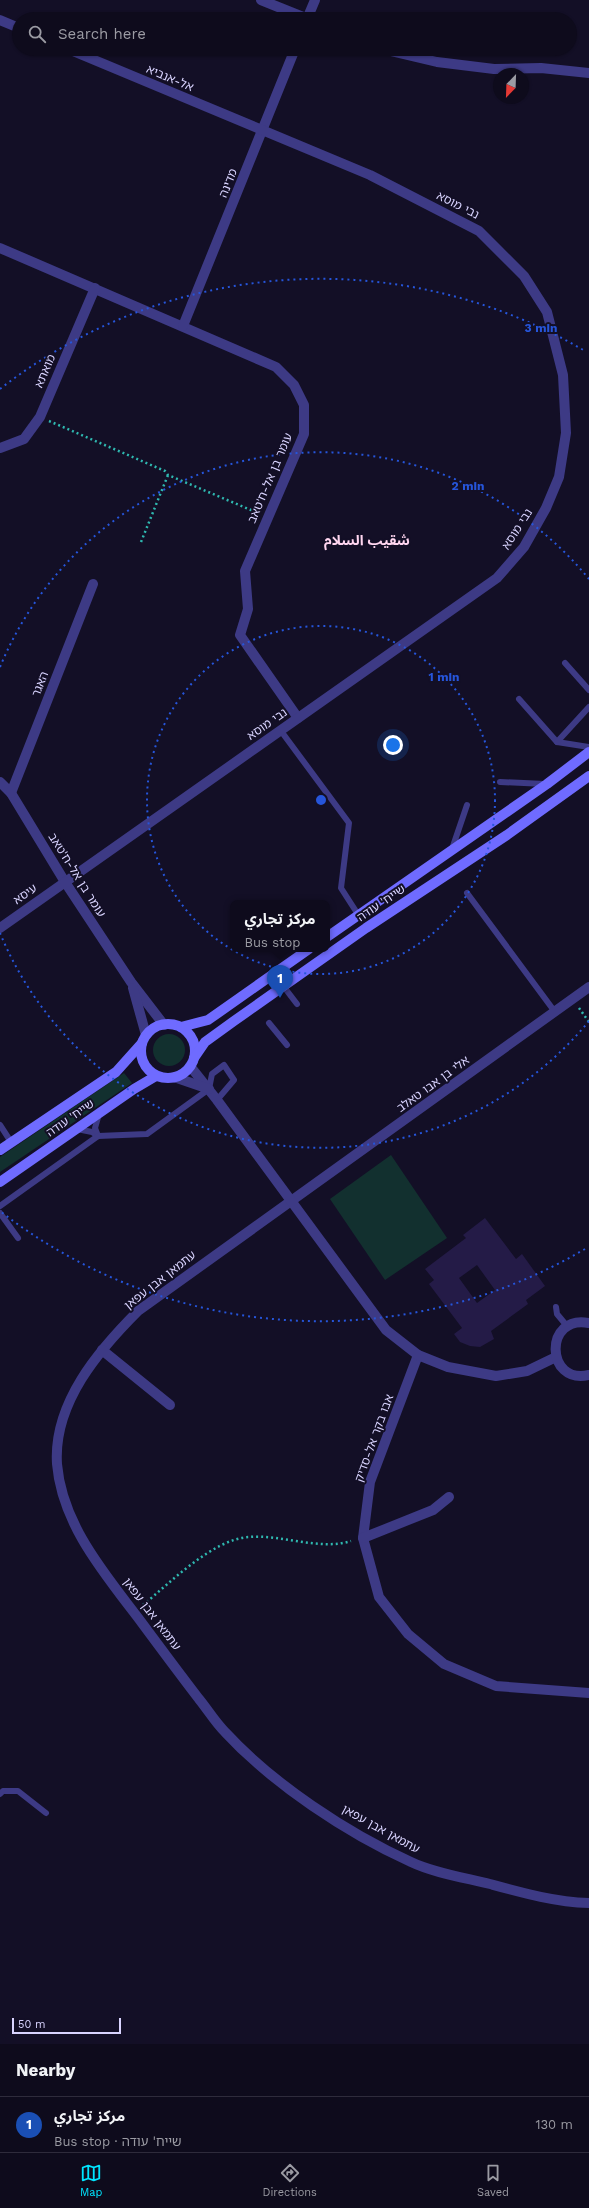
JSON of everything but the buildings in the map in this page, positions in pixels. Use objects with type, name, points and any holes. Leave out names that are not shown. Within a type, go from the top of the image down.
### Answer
[{"type":"main road","name":"שייח' עודה","points":[[330,935],[547,784],[589,752]]},
{"type":"main road","name":"שייח' עודה","points":[[192,1062],[205,1042],[366,928],[507,835],[589,776]]},
{"type":"main road","points":[[180,1027],[192,1040],[192,1062],[174,1078],[156,1076],[148,1070],[142,1061],[144,1039],[154,1028],[164,1025],[180,1027],[208,1020],[306,952]]},
{"type":"main road","name":"שייח' עודה","points":[[0,1150],[116,1072],[144,1039]]},
{"type":"main road","name":"שייח' עודה","points":[[0,1182],[134,1088],[156,1076]]},
{"type":"street","points":[[261,0],[290,12]]},
{"type":"street","points":[[310,12],[315,0]]},
{"type":"street","points":[[0,20],[12,25]]},
{"type":"street","name":"אל-אנביא","points":[[85,56],[263,130]]},
{"type":"street","name":"מדינה","points":[[183,326],[292,56]]},
{"type":"street","points":[[412,56],[437,62],[494,69],[541,68],[589,73]]},
{"type":"street","name":"נבי מוסא","points":[[65,882],[497,578],[524,547],[546,508],[559,477],[566,433],[563,375],[547,312],[524,276],[479,231],[370,175],[263,130]]},
{"type":"street","name":"עומר בן אל-ח'טאב","points":[[0,248],[276,367],[294,385],[304,405],[304,434],[245,571],[248,609],[240,635],[298,718]]},
{"type":"street","name":"מואתא","points":[[0,448],[24,439],[40,417],[94,288]]},
{"type":"street","name":"האגר","points":[[11,793],[92,584]]},
{"type":"street","name":"עומר בן אל-ח'טאב","points":[[0,782],[11,793],[65,882],[131,982],[164,1025]]},
{"type":"street","name":"עיסא","points":[[0,928],[65,882]]},
{"type":"street","name":"עומר בן אל-ח'טאב","points":[[131,982],[144,1039]]},
{"type":"street","name":"אלי בן אבו טאלב","points":[[292,1201],[589,987]]},
{"type":"street","points":[[192,1062],[209,1089],[386,1330],[418,1355],[448,1368],[496,1376],[527,1371],[556,1357]]},
{"type":"street","points":[[174,1078],[209,1089]]},
{"type":"street","name":"עתמאן אבן עפאן","points":[[292,1201],[200,1265],[138,1311],[102,1350],[80,1380],[70,1401],[60,1433],[57,1462],[63,1494],[71,1520],[104,1572],[133,1612],[224,1731],[261,1766],[300,1796],[360,1835],[413,1863],[529,1895],[571,1902],[589,1903]]},
{"type":"street","points":[[589,1323],[575,1323],[567,1326],[556,1340],[556,1357],[566,1372],[575,1376],[589,1375]]},
{"type":"street","points":[[102,1350],[170,1405]]},
{"type":"street","name":"אבו בקר אל-סדיק","points":[[418,1355],[370,1482],[363,1538],[379,1597],[408,1634],[444,1664],[496,1686],[589,1693]]},
{"type":"street","points":[[363,1538],[433,1510],[449,1497]]},
{"type":"lane","points":[[565,663],[589,690]]},
{"type":"lane","points":[[519,699],[557,742],[589,746]]},
{"type":"lane","points":[[557,742],[589,707]]},
{"type":"lane","points":[[281,731],[349,823],[341,888],[359,916]]},
{"type":"lane","points":[[500,782],[547,784]]},
{"type":"lane","points":[[452,850],[467,805]]},
{"type":"lane","points":[[467,893],[555,1012]]},
{"type":"lane","points":[[284,987],[297,1004]]},
{"type":"lane","points":[[269,1023],[286,1045]]},
{"type":"lane","points":[[0,1206],[98,1136],[147,1134],[209,1089],[212,1074],[224,1065],[234,1080],[217,1100]]},
{"type":"lane","points":[[98,1136],[95,1128],[99,1114]]},
{"type":"lane","points":[[0,1125],[11,1142]]},
{"type":"lane","points":[[77,1129],[92,1132],[98,1136]]},
{"type":"lane","points":[[0,1213],[18,1238]]},
{"type":"lane","points":[[556,1307],[557,1314],[567,1326]]},
{"type":"lane","points":[[0,1794],[3,1791],[18,1791],[46,1813]]},
{"type":"path","points":[[40,417],[165,470],[168,475],[268,517]]},
{"type":"path","points":[[141,542],[168,475]]},
{"type":"path","points":[[573,998],[589,1022]]},
{"type":"path","points":[[133,1612],[215,1547],[232,1539],[250,1536],[319,1543],[347,1543],[363,1538]]},
{"type":"green space","points":[[169,1034],[175,1035],[182,1041],[185,1050],[184,1056],[178,1063],[169,1066],[163,1065],[156,1059],[153,1050],[154,1044],[160,1037]]},
{"type":"green space","points":[[124,1073],[132,1083],[0,1172],[0,1157]]},
{"type":"green space","points":[[391,1155],[447,1238],[385,1280],[330,1199]]},
{"type":"place","name":"مركز تجاري","points":[[280,998]]},
{"type":"district","name":"شقيب السلام","points":[[367,540]]}]
